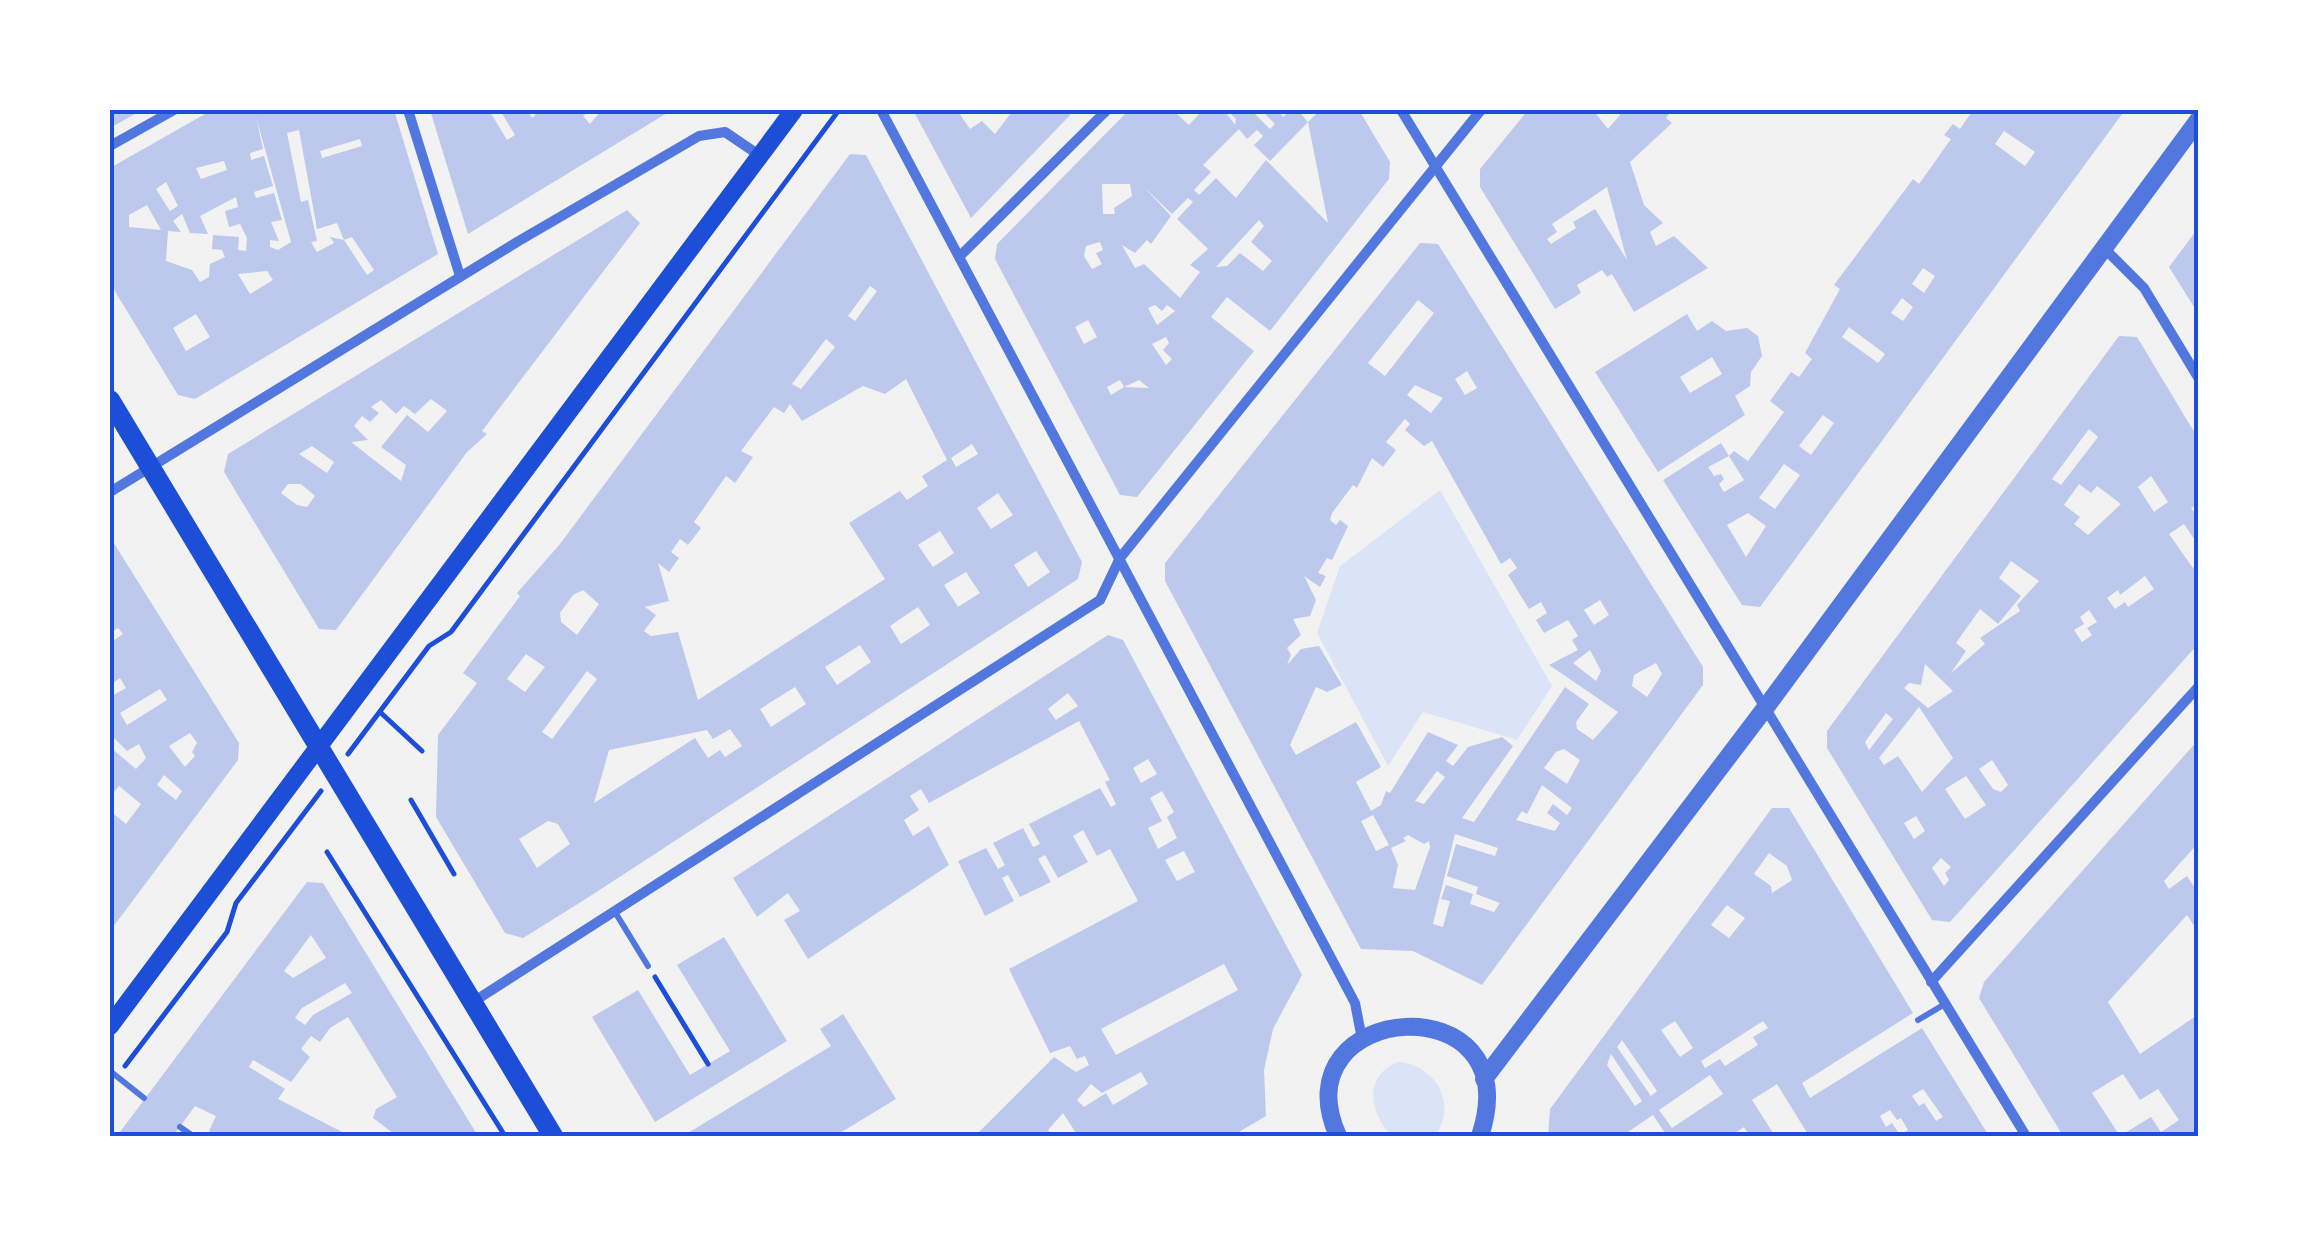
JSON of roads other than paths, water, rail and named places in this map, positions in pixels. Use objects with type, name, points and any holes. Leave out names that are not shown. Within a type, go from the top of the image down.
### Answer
[{"type":"main road","points":[[110,1026],[794,110]]},
{"type":"main road","points":[[110,400],[553,1136]]},
{"type":"street","points":[[110,146],[174,110]]},
{"type":"street","points":[[408,110],[460,276]]},
{"type":"street","points":[[881,110],[1356,1003],[1362,1040]]},
{"type":"street","points":[[959,257],[1107,110]]},
{"type":"street","points":[[1400,110],[2026,1136]]},
{"type":"street","points":[[472,1003],[1100,600],[1120,558],[1480,110]]},
{"type":"street","points":[[1484,1079],[1766,708],[2199,119]]},
{"type":"street","points":[[110,492],[460,276],[699,136],[725,132],[759,155]]},
{"type":"street","points":[[2105,249],[2144,288],[2199,380]]},
{"type":"street","points":[[1931,982],[2199,686]]},
{"type":"street","points":[[1338,1136],[1330,1096],[1336,1071],[1362,1040],[1396,1024],[1424,1024],[1450,1035],[1471,1054],[1484,1079],[1488,1107],[1480,1136]]},
{"type":"lane","points":[[614,911],[648,966]]},
{"type":"lane","points":[[1918,1020],[1945,1004]]},
{"type":"lane","points":[[114,1074],[144,1098]]},
{"type":"lane","points":[[180,1126],[193,1136]]}]
